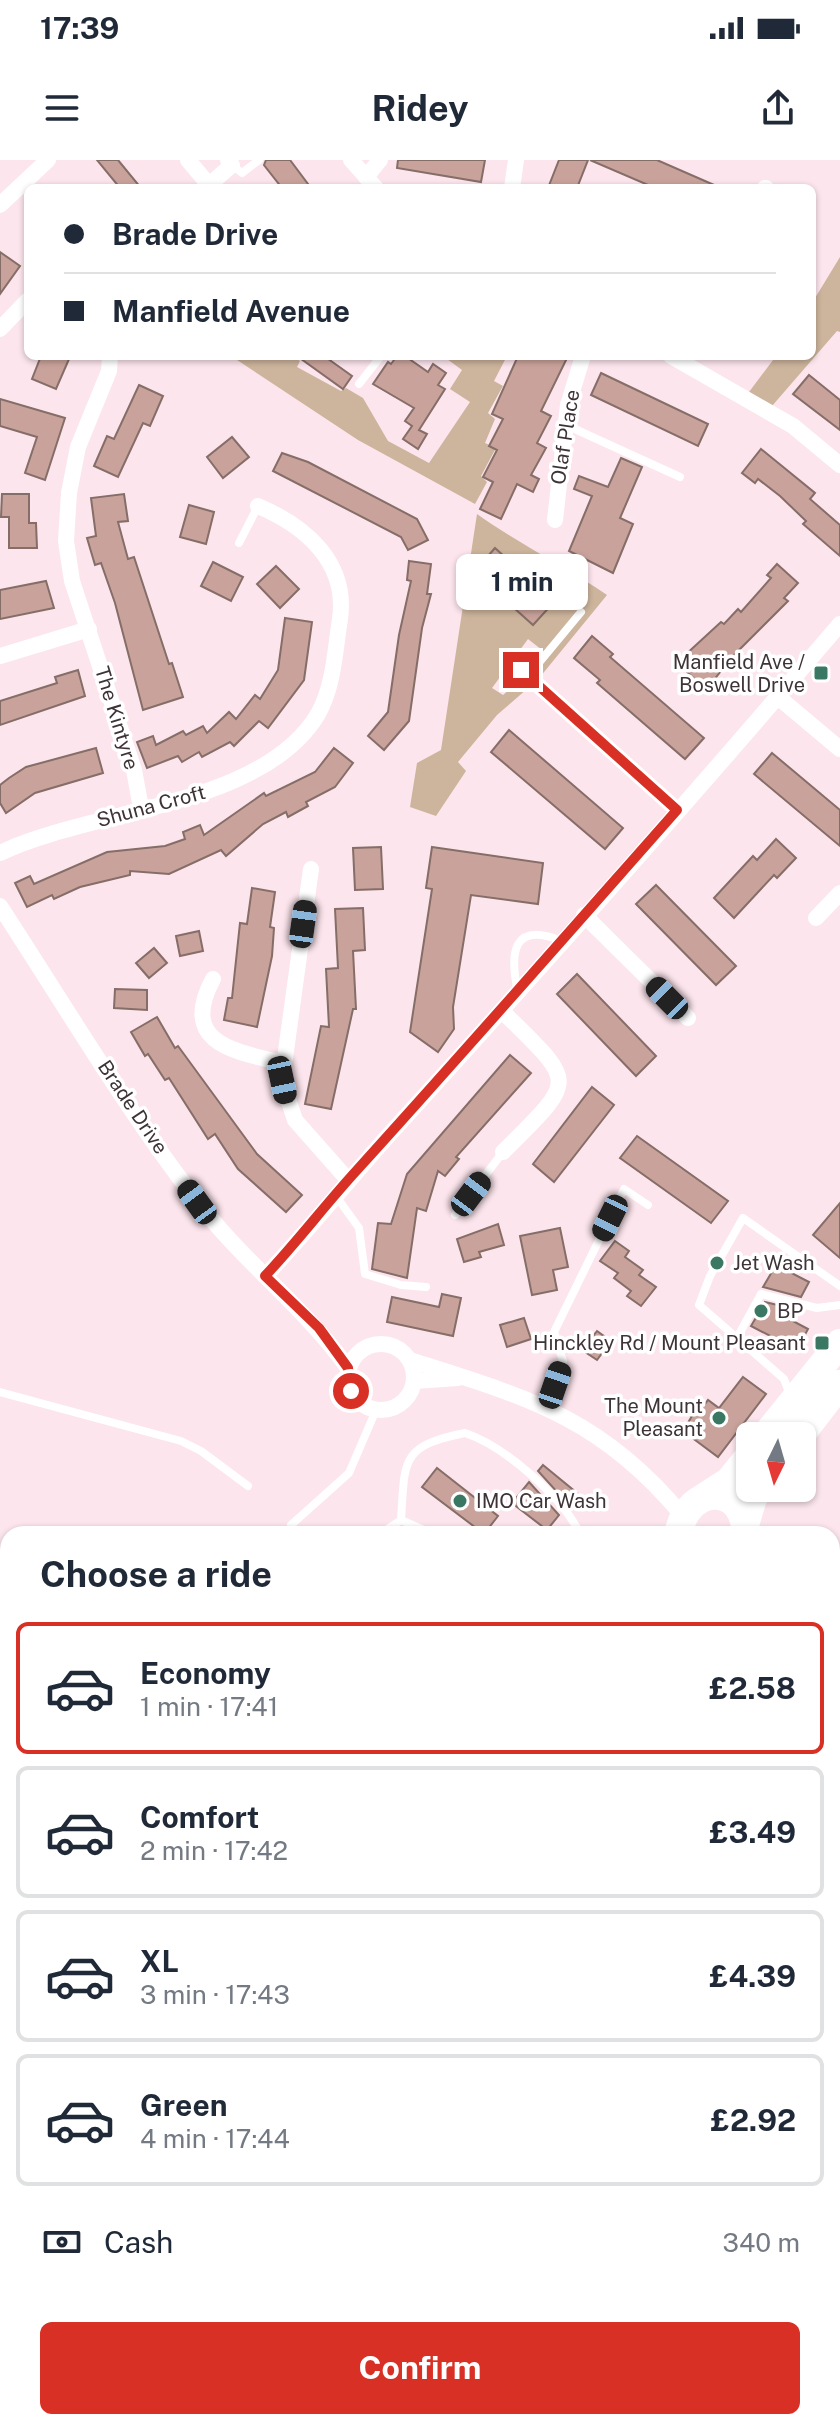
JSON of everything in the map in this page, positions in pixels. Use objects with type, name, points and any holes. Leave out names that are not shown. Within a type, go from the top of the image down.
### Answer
[{"type":"highway","points":[[776,1422],[840,1343]]},
{"type":"highway","points":[[811,1422],[840,1384]]},
{"type":"highway","points":[[686,1518],[736,1472]]},
{"type":"highway","points":[[686,1518],[729,1500],[740,1510],[744,1526]]},
{"type":"highway","points":[[746,1526],[752,1502]]},
{"type":"street","points":[[0,205],[48,160]]},
{"type":"street","points":[[188,160],[206,184]]},
{"type":"street","points":[[351,160],[371,183],[380,160]]},
{"type":"street","points":[[513,184],[516,160]]},
{"type":"street","points":[[209,184],[230,162]]},
{"type":"street","points":[[0,329],[24,304]]},
{"type":"street","name":"The Kintyre","points":[[110,360],[109,371],[78,447],[69,493],[66,541],[72,581],[134,770],[141,808]]},
{"type":"street","name":"Olaf Place","points":[[555,520],[573,381],[581,360]]},
{"type":"street","points":[[678,360],[793,426],[840,465]]},
{"type":"street","name":"Shuna Croft","points":[[0,853],[94,820],[198,796],[261,766],[306,730],[319,713],[329,687],[341,610],[337,575],[317,541],[286,518],[258,506]]},
{"type":"street","points":[[265,1276],[311,1228],[348,1180],[518,993],[840,624]]},
{"type":"street","points":[[0,656],[89,629]]},
{"type":"street","points":[[524,673],[677,810]]},
{"type":"street","points":[[778,697],[840,749]]},
{"type":"street","points":[[311,869],[282,1080],[295,1120],[348,1180]]},
{"type":"street","points":[[816,918],[840,893]]},
{"type":"street","name":"Brade Drive","points":[[0,906],[180,1178],[220,1230],[319,1328],[348,1368]]},
{"type":"street","points":[[584,915],[688,1018]]},
{"type":"street","points":[[213,979],[201,1001],[200,1014],[207,1030],[221,1044],[241,1053],[283,1063]]},
{"type":"street","points":[[502,1011],[556,1064],[560,1078],[553,1103],[503,1152]]},
{"type":"street","name":"Brade Drive","points":[[319,1328],[358,1352]]},
{"type":"street","points":[[384,1343],[403,1351],[410,1360],[415,1381],[410,1395],[399,1405],[376,1410],[362,1405],[347,1380],[348,1368],[358,1352],[384,1343]]},
{"type":"street","points":[[410,1360],[547,1406],[600,1437],[652,1479],[686,1518]]},
{"type":"street","points":[[415,1381],[468,1378]]},
{"type":"lane","points":[[230,162],[242,173],[259,160]]},
{"type":"lane","points":[[359,384],[378,360]]},
{"type":"lane","points":[[566,425],[680,477]]},
{"type":"lane","points":[[239,543],[258,506]]},
{"type":"lane","points":[[524,673],[581,612]]},
{"type":"lane","points":[[518,993],[513,952],[519,942],[527,935],[539,934],[562,941]]},
{"type":"lane","points":[[455,1215],[503,1152]]},
{"type":"lane","points":[[547,1406],[563,1361],[554,1332],[624,1189],[648,1205]]},
{"type":"lane","points":[[336,1196],[359,1228],[365,1274],[401,1285],[426,1287]]},
{"type":"lane","points":[[787,1409],[790,1387],[699,1305],[710,1276],[743,1218],[840,1286]]},
{"type":"lane","points":[[737,1338],[761,1294],[817,1308],[840,1305]]},
{"type":"lane","points":[[0,1392],[181,1441],[201,1451],[248,1486]]},
{"type":"lane","points":[[292,1526],[349,1473],[376,1410]]},
{"type":"lane","points":[[401,1520],[406,1462],[415,1449],[465,1433],[495,1448],[564,1505],[576,1526]]},
{"type":"lane","points":[[392,1526],[401,1520]]},
{"type":"lane","points":[[401,1520],[415,1526]]},
{"type":"shaded area","points":[[840,257],[840,332],[837,331],[816,355],[816,296]]},
{"type":"shaded area","points":[[237,360],[299,360],[297,367],[341,391],[346,388],[363,398],[388,441],[429,463],[470,402],[450,389],[462,370],[448,360],[505,360],[494,381],[503,386],[488,413],[495,419],[485,443],[496,448],[481,476],[487,482],[475,504],[358,440]]},
{"type":"shaded area","points":[[773,360],[812,360],[772,406],[749,392]]},
{"type":"shaded area","points":[[477,514],[607,595],[540,677],[536,669],[542,650],[528,639],[492,688],[503,695],[510,689],[527,689],[497,715],[458,762],[466,771],[436,816],[410,807],[417,763],[441,750]]},
{"type":"building","points":[[97,160],[118,160],[138,184],[117,184]]},
{"type":"building","points":[[266,160],[290,160],[308,184],[279,184],[264,165]]},
{"type":"building","points":[[398,160],[485,160],[481,182],[397,168]]},
{"type":"building","points":[[559,160],[588,160],[579,184],[550,184]]},
{"type":"building","points":[[590,160],[657,160],[712,184],[646,184]]},
{"type":"building","points":[[0,252],[20,266],[0,294]]},
{"type":"building","points":[[39,360],[69,360],[56,389],[32,379]]},
{"type":"building","points":[[303,360],[330,360],[352,376],[343,389]]},
{"type":"building","points":[[394,360],[411,360],[428,372],[433,364],[446,373],[438,385],[445,389],[419,430],[427,434],[418,449],[403,439],[412,426],[405,421],[414,408],[373,384],[388,362],[391,364]]},
{"type":"building","points":[[516,360],[566,360],[541,411],[551,416],[537,443],[546,448],[531,475],[539,479],[533,492],[517,484],[501,519],[480,509],[493,482],[483,477],[497,450],[489,446],[503,419],[492,414]]},
{"type":"building","points":[[601,373],[708,424],[698,446],[591,395]]},
{"type":"building","points":[[809,375],[840,400],[840,430],[793,394]]},
{"type":"building","points":[[139,385],[163,396],[150,426],[143,423],[118,477],[94,466],[107,436],[114,439]]},
{"type":"building","points":[[0,399],[65,418],[45,480],[25,473],[37,437],[0,426]]},
{"type":"building","points":[[232,437],[249,457],[223,478],[207,457]]},
{"type":"building","points":[[761,449],[815,493],[810,499],[840,525],[840,556],[803,524],[806,521],[780,496],[758,479],[755,483],[742,473]]},
{"type":"building","points":[[282,453],[308,462],[417,519],[428,540],[408,550],[401,537],[273,471]]},
{"type":"building","points":[[621,458],[642,467],[620,518],[633,524],[613,573],[569,551],[592,496],[574,489],[579,476],[608,487]]},
{"type":"building","points":[[2,494],[29,494],[29,523],[36,523],[37,548],[9,548],[9,517],[1,517]]},
{"type":"building","points":[[124,494],[128,521],[118,522],[128,559],[134,557],[183,697],[143,710],[115,603],[101,563],[95,565],[87,538],[96,536],[91,498]]},
{"type":"building","points":[[189,505],[214,512],[206,544],[180,537]]},
{"type":"building","points":[[495,548],[554,602],[533,625],[474,572]]},
{"type":"building","points":[[409,561],[431,564],[427,594],[431,594],[422,628],[409,721],[384,750],[368,736],[388,712],[399,635],[411,581],[407,580]]},
{"type":"building","points":[[213,562],[243,577],[231,601],[201,586]]},
{"type":"building","points":[[777,564],[798,583],[784,598],[788,601],[732,657],[706,690],[685,670],[691,664],[683,657],[721,622],[724,624],[738,609],[741,612],[771,578],[767,575]]},
{"type":"building","points":[[276,566],[299,589],[280,608],[257,584]]},
{"type":"building","points":[[46,581],[54,608],[0,619],[0,590]]},
{"type":"building","points":[[285,618],[312,622],[304,680],[268,728],[259,721],[234,746],[230,742],[202,757],[199,752],[182,762],[178,756],[147,768],[137,742],[153,736],[156,745],[183,731],[186,735],[203,726],[207,733],[229,712],[236,719],[255,695],[260,699],[278,670]]},
{"type":"building","points":[[592,636],[613,654],[610,657],[704,738],[685,759],[597,683],[600,680],[574,658]]},
{"type":"building","points":[[78,670],[85,696],[0,725],[0,701],[57,683],[55,677]]},
{"type":"building","points":[[509,730],[623,828],[605,849],[491,752]]},
{"type":"building","points":[[96,748],[103,773],[35,793],[6,813],[0,803],[0,785],[9,778],[26,767]]},
{"type":"building","points":[[334,748],[353,763],[335,787],[306,802],[308,806],[288,817],[286,812],[263,824],[226,856],[221,850],[169,874],[130,871],[130,875],[80,887],[54,899],[52,895],[27,907],[15,883],[30,876],[34,884],[107,852],[165,846],[185,839],[183,832],[200,825],[204,835],[264,793],[266,796],[315,772]]},
{"type":"building","points":[[772,753],[840,810],[840,846],[754,774]]},
{"type":"building","points":[[776,839],[796,858],[777,878],[774,875],[734,918],[714,898],[753,856],[757,860]]},
{"type":"building","points":[[381,847],[383,889],[355,890],[353,848]]},
{"type":"building","points":[[432,847],[543,863],[538,904],[471,895],[453,1007],[454,1029],[438,1052],[410,1032],[432,889],[426,888]]},
{"type":"building","points":[[656,885],[736,966],[716,985],[636,904]]},
{"type":"building","points":[[252,888],[275,892],[270,927],[274,928],[272,956],[257,1027],[224,1020],[228,998],[232,998],[240,923],[247,924]]},
{"type":"building","points":[[363,908],[365,950],[353,951],[356,1009],[353,1009],[331,1109],[305,1104],[321,1026],[329,1027],[326,969],[338,968],[335,909]]},
{"type":"building","points":[[199,931],[203,951],[180,956],[176,936]]},
{"type":"building","points":[[154,948],[167,963],[149,978],[136,963]]},
{"type":"building","points":[[577,974],[656,1056],[636,1076],[557,994]]},
{"type":"building","points":[[115,989],[147,990],[147,1010],[114,1008]]},
{"type":"building","points":[[157,1017],[175,1048],[178,1046],[257,1154],[302,1195],[286,1212],[238,1169],[215,1134],[208,1139],[169,1078],[165,1080],[148,1054],[145,1056],[131,1032]]},
{"type":"building","points":[[510,1055],[531,1073],[456,1157],[459,1159],[445,1176],[438,1171],[426,1211],[417,1208],[407,1278],[372,1269],[378,1223],[391,1224],[407,1174]]},
{"type":"building","points":[[592,1087],[614,1105],[554,1182],[533,1164]]},
{"type":"building","points":[[637,1136],[728,1201],[711,1223],[620,1158]]},
{"type":"building","points":[[840,1203],[840,1258],[813,1235]]},
{"type":"building","points":[[498,1224],[504,1245],[479,1252],[481,1257],[464,1262],[457,1239]]},
{"type":"building","points":[[560,1228],[568,1267],[553,1270],[557,1290],[532,1295],[520,1236]]},
{"type":"building","points":[[615,1241],[629,1251],[625,1257],[643,1270],[639,1275],[656,1287],[641,1306],[627,1296],[631,1291],[614,1278],[618,1273],[600,1261]]},
{"type":"building","points":[[776,1265],[809,1282],[801,1297],[763,1287]]},
{"type":"building","points":[[442,1294],[461,1298],[453,1336],[387,1322],[392,1297],[439,1307]]},
{"type":"building","points":[[765,1302],[794,1309],[789,1319],[808,1329],[797,1350],[751,1326]]},
{"type":"building","points":[[524,1318],[531,1339],[507,1347],[500,1325]]},
{"type":"building","points":[[597,1331],[611,1341],[597,1360],[582,1350]]},
{"type":"building","name":"The Mount Pleasant","points":[[743,1377],[766,1394],[745,1422],[736,1422],[736,1433],[718,1457],[683,1431],[701,1401],[705,1404],[708,1400],[719,1408]]},
{"type":"building","points":[[543,1465],[577,1493],[568,1504],[538,1471]]},
{"type":"building","name":"IMO Car Wash","points":[[437,1468],[498,1516],[490,1526],[473,1526],[422,1487]]},
{"type":"building","points":[[529,1482],[559,1515],[550,1526],[542,1526],[512,1503]]},
{"type":"place","name":"Manfield Ave / Boswell Drive","points":[[821,673]]},
{"type":"place","name":"Jet Wash","points":[[717,1263]]},
{"type":"place","name":"BP","points":[[761,1311]]},
{"type":"place","name":"Hinckley Rd / Mount Pleasant","points":[[822,1343]]},
{"type":"place","name":"The Mount Pleasant","points":[[719,1418]]},
{"type":"place","name":"IMO Car Wash","points":[[460,1501]]},
{"type":"route","points":[[351,1391],[347,1380],[348,1368],[319,1328],[265,1276],[311,1228],[348,1180],[502,1011],[677,810],[521,670]]}]
